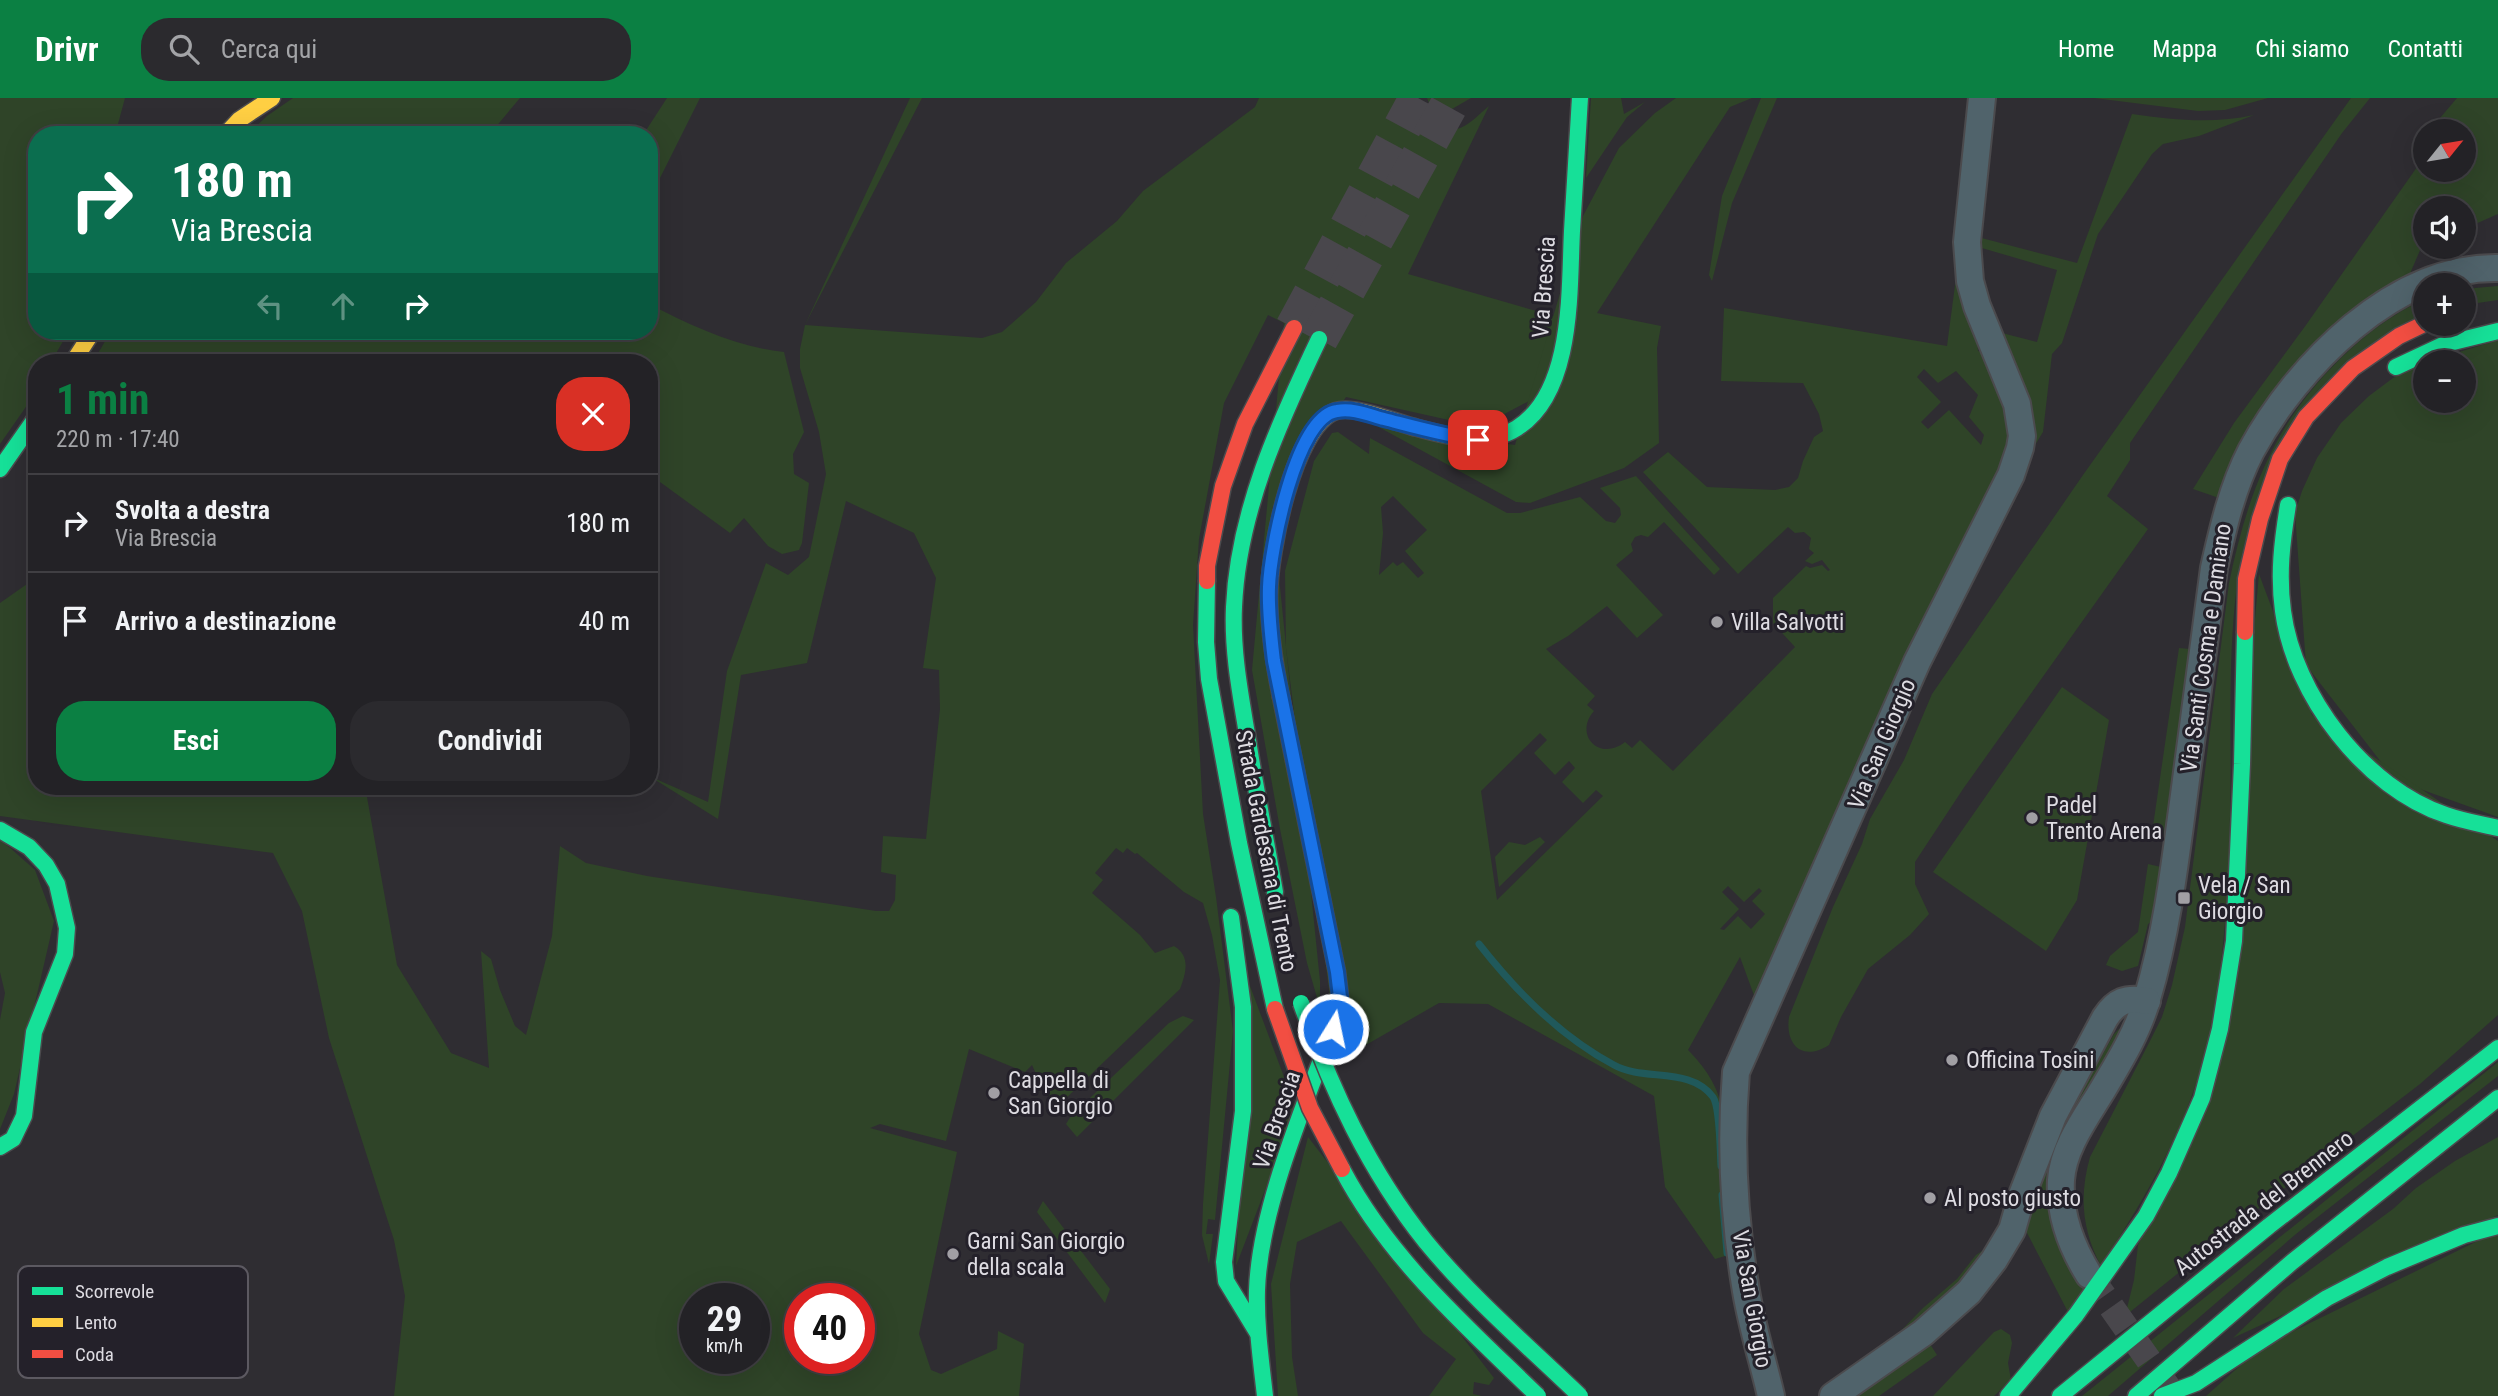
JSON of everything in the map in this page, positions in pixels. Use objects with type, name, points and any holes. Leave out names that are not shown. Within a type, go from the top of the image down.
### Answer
[{"type":"main road","points":[[234,126],[246,114],[272,98]]},
{"type":"main road","name":"Via Brescia","points":[[1265,1396],[1257,1332],[1256,1287],[1265,1235],[1278,1182],[1333,1029],[1340,997],[1274,661],[1269,620],[1269,584],[1278,528],[1291,479],[1305,441],[1315,424],[1329,413],[1351,411],[1455,437],[1478,440],[1506,435],[1528,421],[1554,382],[1566,334],[1580,98]]},
{"type":"main road","name":"Strada Gardesana di Trento","points":[[1294,328],[1245,424],[1223,486],[1207,566],[1206,642],[1209,679],[1239,844],[1275,1009],[1310,1108],[1344,1173],[1386,1240],[1442,1303],[1538,1396]]},
{"type":"main road","points":[[2008,1396],[2076,1315],[2146,1216],[2169,1173],[2202,1098],[2220,1029],[2234,941],[2242,764],[2246,579],[2260,519],[2280,459],[2306,417],[2353,368],[2413,329]]},
{"type":"main road","points":[[2381,377],[2437,345],[2469,335],[2498,331]]},
{"type":"main road","name":"Strada Gardesana di Trento","points":[[1279,908],[1244,720],[1234,645],[1236,586],[1251,502],[1279,422],[1319,339]]},
{"type":"main road","points":[[0,469],[28,429]]},
{"type":"main road","points":[[2292,492],[2282,528],[2278,566],[2281,603],[2288,641],[2303,682],[2321,713],[2348,749],[2380,779],[2408,799],[2475,825],[2498,828]]},
{"type":"main road","points":[[1208,766],[1209,679]]},
{"type":"main road","points":[[0,830],[29,847],[46,865],[58,884],[67,928],[65,954],[34,1032],[24,1116],[13,1139],[0,1147]]},
{"type":"main road","points":[[1228,897],[1243,1007],[1244,1061],[1243,1111],[1224,1262],[1226,1281],[1257,1332]]},
{"type":"main road","name":"Strada Gardesana di Trento","points":[[1300,996],[1316,1047],[1348,1121],[1407,1218],[1460,1280],[1580,1396]]},
{"type":"main road","name":"Autostrada del Brennero","points":[[2060,1396],[2269,1226],[2498,1048]]},
{"type":"main road","points":[[2136,1396],[2292,1262],[2498,1098]]},
{"type":"main road","points":[[2162,1396],[2196,1384],[2327,1298],[2386,1267],[2464,1235],[2498,1226]]},
{"type":"street","name":"Via San Giorgio","points":[[1771,1396],[1746,1292],[1734,1183],[1732,1122],[1736,1072],[1828,870],[1917,663],[2011,475],[2022,436],[2017,404],[1977,306],[1968,264],[1967,242],[1982,98]]},
{"type":"street","name":"Via Santi Cosma e Damiano","points":[[2089,1275],[2076,1254],[2066,1226],[2061,1181],[2064,1160],[2111,1075],[2147,1001],[2167,913],[2214,568],[2226,512],[2250,453],[2274,412],[2311,365],[2349,330],[2403,292],[2420,284],[2442,275],[2486,267],[2498,268]]},
{"type":"street","points":[[1833,1396],[1923,1333],[1969,1292],[1994,1260],[2012,1230],[2022,1195],[2053,1116],[2105,1018],[2120,1001],[2147,1001]]},
{"type":"green space","points":[[0,98],[125,98],[117,126],[28,126],[28,340],[64,340],[56,354],[28,354],[28,404],[0,444]]},
{"type":"green space","points":[[293,98],[520,98],[497,126],[256,126]]},
{"type":"green space","points":[[667,98],[700,98],[658,182],[658,126],[649,126]]},
{"type":"green space","points":[[910,98],[922,98],[805,325]]},
{"type":"green space","points":[[1259,98],[1410,98],[1428,122],[1449,130],[1466,125],[1489,106],[1408,274],[1557,317],[1529,401],[1480,427],[1346,397],[1272,508],[1320,981],[1320,1008],[1307,963],[1280,829],[1252,670],[1284,323],[1268,315],[1224,403],[1199,539],[1193,625],[1203,814],[1233,1031],[1215,1220],[1208,1219],[1206,1234],[1213,1234],[1209,1264],[1202,1235],[1203,1204],[1220,980],[1212,935],[1203,903],[1184,892],[1137,853],[1127,848],[1123,853],[1116,848],[1095,873],[1103,880],[1092,893],[1140,935],[1155,953],[1174,946],[1179,950],[1186,965],[1180,989],[1061,1103],[1059,1100],[1052,1105],[1048,1102],[1050,1085],[1045,1075],[1037,1076],[1032,1065],[1025,1072],[969,1049],[946,1141],[880,1124],[870,1128],[957,1152],[919,1334],[931,1370],[941,1374],[997,1349],[998,1331],[1024,1344],[1019,1396],[394,1396],[405,1296],[394,1240],[329,1038],[302,911],[273,853],[0,816],[0,603],[28,583],[28,795],[367,795],[397,965],[451,1053],[489,1068],[481,951],[491,959],[515,1026],[526,1035],[552,936],[560,846],[586,863],[647,876],[876,911],[889,911],[895,900],[896,875],[881,872],[883,836],[926,839],[940,709],[939,670],[923,668],[936,578],[914,533],[846,501],[807,663],[741,675],[718,819],[658,782],[708,802],[727,671],[766,563],[788,575],[809,557],[826,474],[819,432],[800,368],[800,349],[805,325],[982,338],[1002,332],[1036,302],[1066,263],[1117,221],[1143,191],[1255,107]]},
{"type":"green space","points":[[1427,98],[1471,98],[1452,109],[1439,110],[1429,103]]},
{"type":"green space","points":[[1591,98],[1621,98],[1624,114],[1645,102],[1627,117],[1586,178]]},
{"type":"green space","points":[[1676,98],[1752,98],[1730,107],[1597,313],[1661,326],[1657,348],[1659,443],[1624,468],[1530,503],[1516,502],[1375,425],[1515,445],[1583,216],[1619,148],[1655,113]]},
{"type":"green space","points":[[1761,98],[1777,98],[1732,203],[1712,281],[1709,275],[1722,196]]},
{"type":"green space","points":[[2094,98],[2268,98],[2225,110],[2198,111]]},
{"type":"green space","points":[[2351,98],[2370,98],[2342,133],[2130,443],[2130,460],[2107,496],[2148,529],[1963,789],[1915,862],[1915,884],[1929,914],[1910,935],[1868,969],[1841,1017],[1829,1045],[1811,1052],[1797,1048],[1790,1036],[1789,1017],[1870,819],[1904,760],[1932,694],[2083,475]]},
{"type":"green space","points":[[2457,98],[2498,98],[2498,214],[2476,224],[2476,196],[2413,196],[2413,259],[2416,259],[2409,276],[2357,306],[2315,344],[2291,374],[2219,498],[2193,489],[2234,423],[2413,173],[2413,182],[2476,182],[2476,119],[2439,119]]},
{"type":"green space","points":[[2132,114],[2193,120],[2254,115],[2199,136],[2163,144],[2152,154],[2098,234],[2062,343],[2052,354],[2043,432],[2029,455],[2034,427],[2032,410],[2002,333],[2037,342],[2057,270],[1975,246],[1974,236],[2077,263]]},
{"type":"green space","points":[[1959,255],[1977,335],[1978,351],[1986,353],[2009,412],[2005,465],[1755,998],[1740,957],[1688,1050],[1710,1077],[1722,1110],[1732,1254],[1715,1259],[1665,1187],[1654,1096],[1488,1004],[1439,1003],[1338,1061],[1286,648],[1285,571],[1314,461],[1332,433],[1338,432],[1369,454],[1370,438],[1507,513],[1520,513],[1580,497],[1606,521],[1615,523],[1621,515],[1620,508],[1600,488],[1636,476],[1720,569],[1714,575],[1664,522],[1648,537],[1635,537],[1631,544],[1633,551],[1616,565],[1663,615],[1637,638],[1607,606],[1546,649],[1595,696],[1587,705],[1594,711],[1586,729],[1592,743],[1607,749],[1625,742],[1632,748],[1640,740],[1673,771],[1795,647],[1773,623],[1773,598],[1806,566],[1810,568],[1822,565],[1830,570],[1822,560],[1812,564],[1805,561],[1814,553],[1809,549],[1811,538],[1804,532],[1795,533],[1788,527],[1738,574],[1643,472],[1668,452],[1707,487],[1775,490],[1789,487],[1798,478],[1814,437],[1823,431],[1819,414],[1803,383],[1721,381],[1724,308],[1947,346]],"holes":[[[1924,369],[1938,383],[1956,371],[1978,395],[1969,417],[1984,435],[1981,445],[1949,410],[1928,429],[1921,422],[1941,402],[1917,377]],[[1393,496],[1427,530],[1405,551],[1424,573],[1418,578],[1403,562],[1397,566],[1393,562],[1379,575],[1383,533],[1381,507]],[[1540,733],[1547,740],[1534,753],[1555,775],[1569,761],[1575,768],[1562,782],[1583,803],[1596,790],[1603,796],[1497,900],[1481,791]],[[1728,886],[1744,902],[1759,888],[1762,891],[1752,901],[1765,914],[1751,929],[1738,916],[1724,930],[1720,929],[1739,909],[1722,892]]]},
{"type":"green space","points":[[2498,286],[2498,300],[2476,303],[2476,288]]},
{"type":"green space","points":[[2413,305],[2413,323],[2385,337],[2351,362],[2321,391],[2295,424],[2274,461],[2257,501],[2245,542],[2234,614],[2227,898],[2219,980],[2210,1033],[2192,1096],[2180,1126],[2152,1183],[2101,1266],[2086,1226],[2084,1185],[2090,1157],[2162,1017],[2172,985],[2185,927],[2229,583],[2245,519],[2267,461],[2298,407],[2342,357],[2371,332]]},
{"type":"green space","points":[[658,308],[698,328],[732,340],[784,352],[804,432],[793,454],[794,474],[809,483],[802,543],[799,550],[782,554],[768,546],[744,518],[730,533],[658,481],[658,354],[98,354],[106,340],[658,340]]},
{"type":"green space","points":[[2498,340],[2498,817],[2395,780],[2306,665],[2295,513],[2317,458],[2341,423],[2393,378],[2413,369],[2413,413],[2476,413],[2476,350],[2466,350]]},
{"type":"green space","points":[[2259,574],[2312,715],[2498,841],[2498,1015],[2420,1084],[2264,1204],[2125,1316],[2134,1280],[2138,1245],[2212,1095]]},
{"type":"green space","points":[[2179,648],[2190,649],[2165,836],[2152,833]]},
{"type":"green space","name":"Padel Trento Arena","points":[[2062,687],[2109,720],[2077,900],[2046,951],[1933,872]]},
{"type":"green space","points":[[1540,837],[1545,842],[1499,887],[1495,857],[1509,842],[1525,845]]},
{"type":"green space","points":[[0,839],[35,870],[54,921],[14,1094],[0,1129],[0,1020],[5,993],[0,972]]},
{"type":"green space","points":[[2148,864],[2161,867],[2155,919],[2148,924],[2138,966],[2122,971],[2106,965],[2110,956],[2138,932]]},
{"type":"green space","points":[[1250,986],[1296,1109],[1236,1266]]},
{"type":"green space","points":[[1183,1016],[1194,1020],[1077,1137],[1066,1124],[1071,1116],[1169,1023]]},
{"type":"green space","points":[[2119,1029],[2123,1031],[2102,1073],[2057,1236],[2068,1265],[2084,1291],[2068,1312],[2025,1229],[2052,1144]]},
{"type":"green space","points":[[2498,1062],[2498,1076],[2296,1234],[2108,1396],[2082,1396]]},
{"type":"green space","points":[[1308,1137],[1494,1378],[1489,1385],[1474,1382],[1473,1394],[1482,1396],[1429,1396],[1456,1359],[1423,1333],[1341,1221],[1297,1242],[1290,1284],[1292,1357],[1298,1396],[1278,1396],[1271,1284]]},
{"type":"green space","points":[[2498,1137],[2498,1215],[2233,1338],[2284,1289],[2393,1209],[2416,1188],[2455,1161]]},
{"type":"green space","points":[[1043,1201],[1110,1289],[1105,1303],[1037,1212]]},
{"type":"green space","points":[[2498,1231],[2498,1396],[2206,1396],[2261,1347]]},
{"type":"green space","points":[[1996,1242],[1965,1281],[1898,1334],[1957,1279],[1976,1255]]},
{"type":"green space","points":[[2001,1329],[2010,1335],[2012,1343],[2008,1363],[2011,1380],[1994,1396],[1933,1396],[1994,1332]]},
{"type":"green space","points":[[1928,1341],[1937,1355],[1879,1396],[1848,1396]]},
{"type":"waterway","points":[[1479,944],[1540,1011],[1594,1054],[1626,1070],[1679,1078],[1703,1087],[1713,1097],[1717,1110],[1721,1166]]},
{"type":"waterway","points":[[1722,1195],[1727,1253]]},
{"type":"tunnel","points":[[1294,328],[1418,98]]},
{"type":"tunnel","points":[[1319,339],[1453,98]]},
{"type":"tunnel","points":[[2089,1275],[2169,1389]]},
{"type":"traffic: fast","points":[[1414,427],[1466,438],[1492,438],[1517,428],[1536,412],[1549,390],[1559,365],[1568,310],[1580,98]]},
{"type":"traffic: fast","points":[[2396,367],[2445,344],[2498,331]]},
{"type":"traffic: fast","points":[[1275,892],[1239,687],[1234,607],[1243,537],[1252,503],[1289,403],[1319,339]]},
{"type":"traffic: fast","points":[[0,469],[28,429]]},
{"type":"traffic: fast","points":[[2288,505],[2281,558],[2283,611],[2290,643],[2302,675],[2318,705],[2338,734],[2362,761],[2388,784],[2416,802],[2446,815],[2498,828]]},
{"type":"traffic: fast","points":[[1207,581],[1206,642],[1209,679],[1239,843],[1275,1009]]},
{"type":"traffic: fast","points":[[2008,1396],[2076,1315],[2146,1216],[2169,1173],[2202,1098],[2220,1029],[2234,941],[2245,632]]},
{"type":"traffic: fast","points":[[1265,1396],[1257,1317],[1260,1257],[1276,1186],[1338,1014],[1340,997],[1281,697]]},
{"type":"traffic: fast","points":[[0,830],[29,847],[46,865],[57,884],[67,928],[65,954],[34,1032],[24,1116],[13,1139],[0,1147]]},
{"type":"traffic: fast","points":[[1231,917],[1243,1007],[1243,1111],[1224,1262],[1226,1281],[1257,1332]]},
{"type":"traffic: fast","points":[[1301,1003],[1325,1067],[1353,1128],[1405,1215],[1462,1283],[1580,1396]]},
{"type":"traffic: fast","points":[[2060,1396],[2269,1226],[2498,1048]]},
{"type":"traffic: fast","points":[[2136,1396],[2292,1262],[2498,1098]]},
{"type":"traffic: fast","points":[[1342,1169],[1382,1233],[1406,1262],[1457,1317],[1538,1396]]},
{"type":"traffic: fast","points":[[2162,1396],[2196,1383],[2327,1298],[2387,1267],[2464,1235],[2498,1226]]},
{"type":"traffic: slow","points":[[233,126],[272,98]]},
{"type":"traffic: slow","points":[[78,354],[87,340]]},
{"type":"traffic: slow","points":[[1281,697],[1271,634],[1270,577],[1286,493],[1307,440],[1321,422],[1336,411],[1344,410],[1364,412],[1414,427]]},
{"type":"traffic: jam","points":[[1207,581],[1207,566],[1223,486],[1245,424],[1294,328]]},
{"type":"traffic: jam","points":[[2245,632],[2246,579],[2260,519],[2280,459],[2306,417],[2353,368],[2413,329]]},
{"type":"traffic: jam","points":[[1275,1009],[1310,1108],[1342,1169]]},
{"type":"place","name":"Villa Salvotti","points":[[1717,622]]},
{"type":"place","name":"Padel Trento Arena","points":[[2032,818]]},
{"type":"place","name":"Vela / San Giorgio","points":[[2184,898]]},
{"type":"place","name":"Officina Tosini","points":[[1952,1060]]},
{"type":"place","name":"Cappella di San Giorgio","points":[[994,1093]]},
{"type":"place","name":"Al posto giusto","points":[[1930,1198]]},
{"type":"place","name":"Garni San Giorgio della scala","points":[[953,1254]]},
{"type":"route","points":[[1333,1029],[1340,997],[1337,972],[1274,661],[1269,620],[1269,584],[1278,528],[1291,479],[1305,441],[1315,424],[1329,413],[1351,411],[1455,437],[1478,440]]}]
